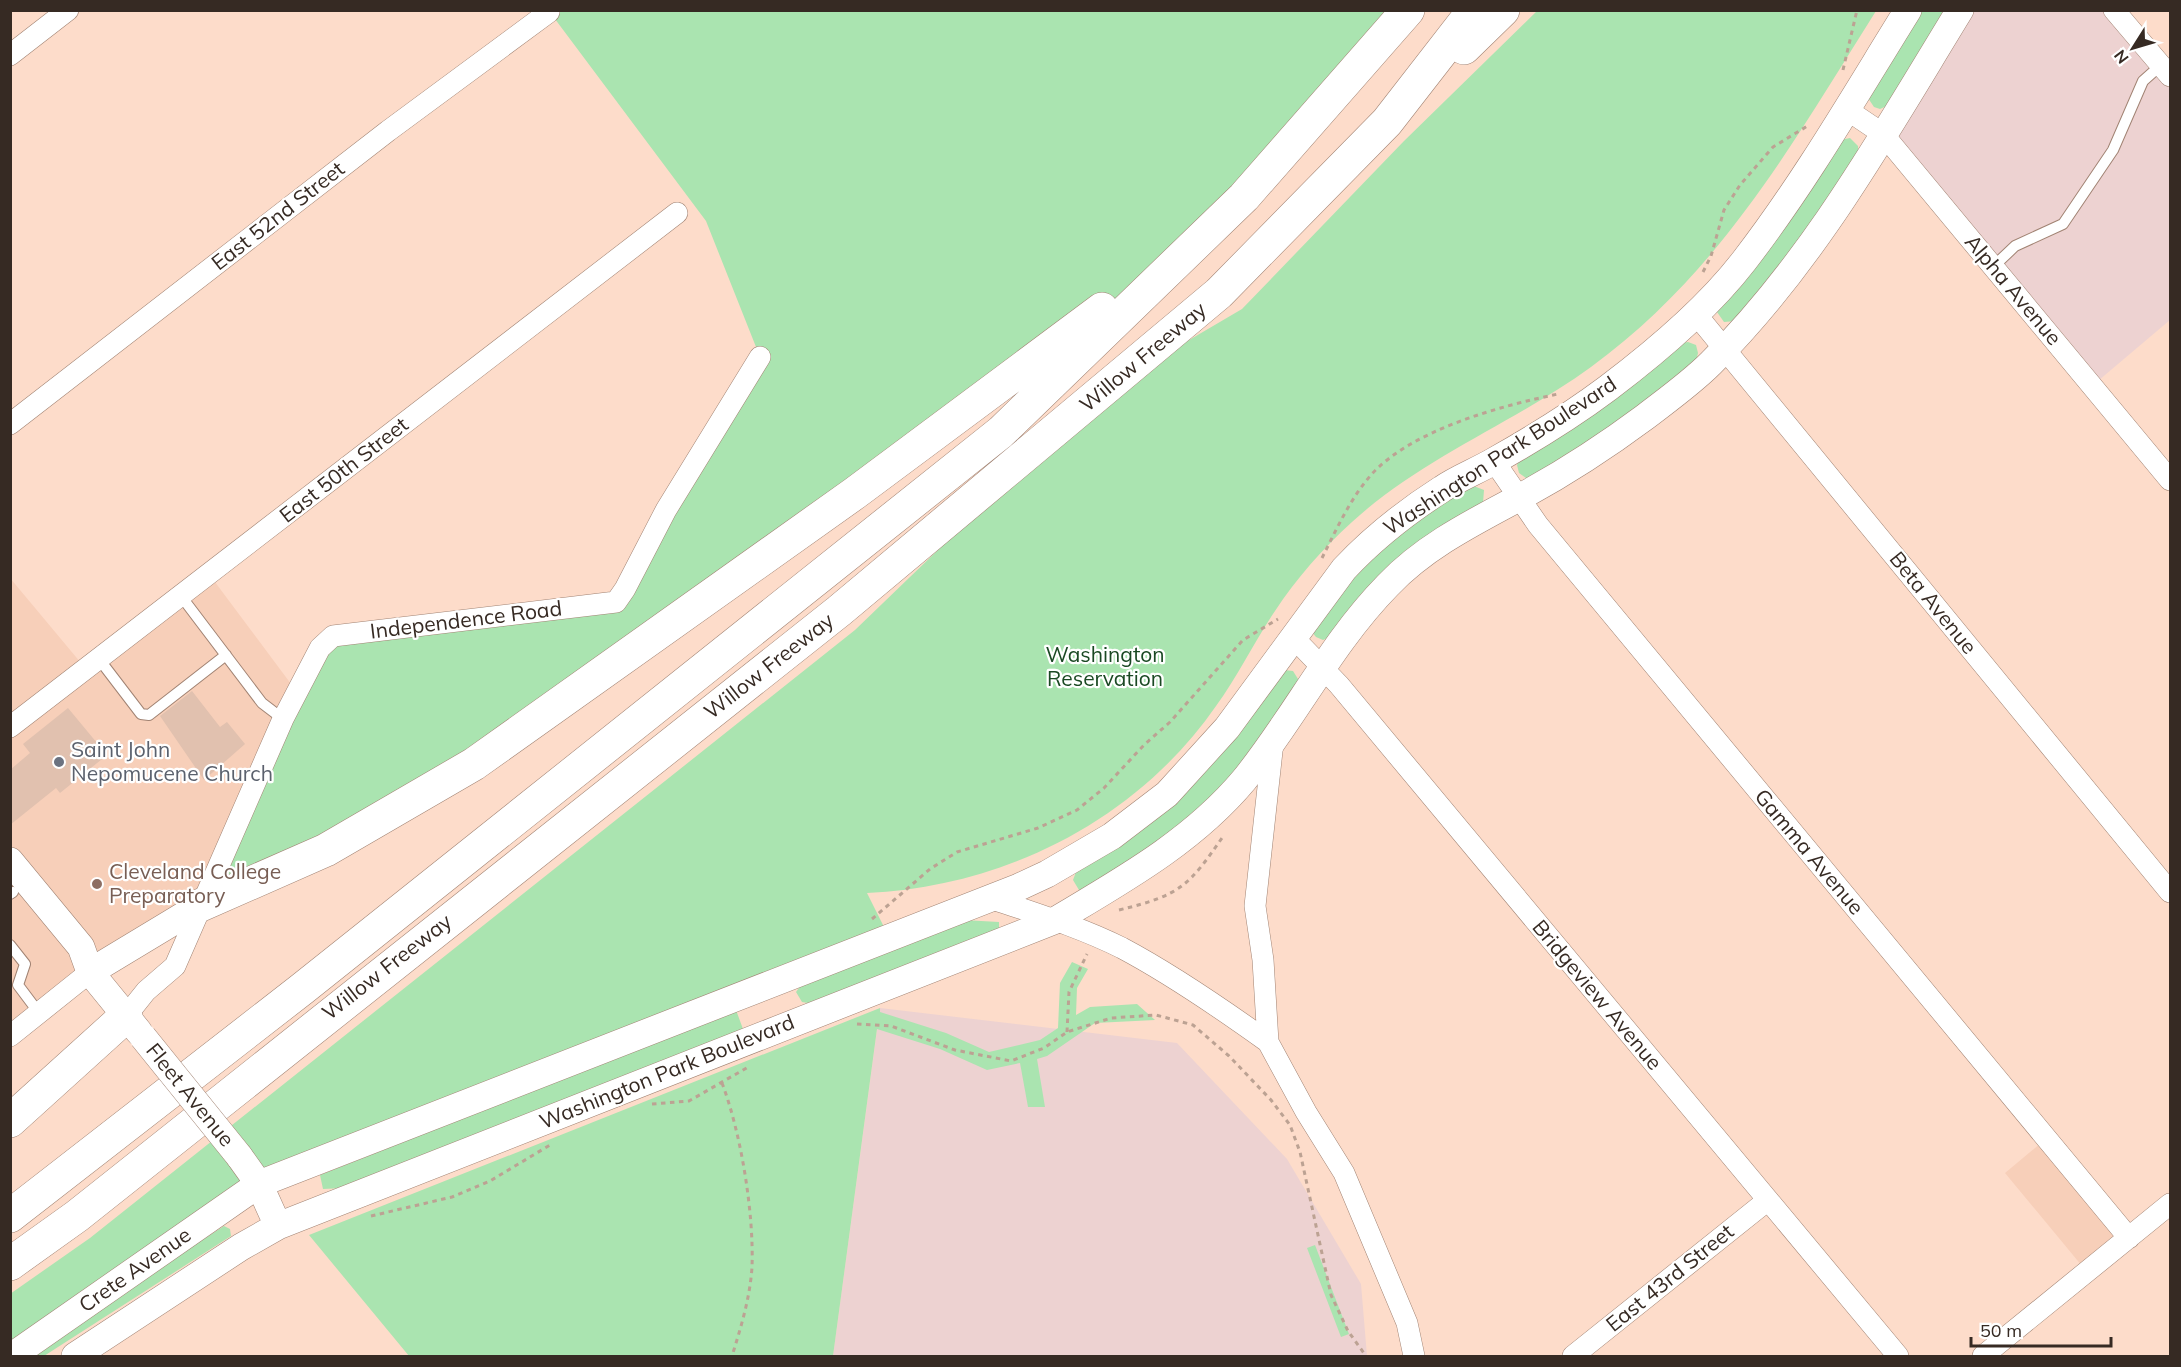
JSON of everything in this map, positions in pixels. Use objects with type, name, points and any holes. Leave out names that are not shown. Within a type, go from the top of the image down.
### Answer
[{"type":"highway","name":"Willow Freeway","points":[[10,1216],[302,989],[1001,432],[1244,196],[1408,10]]},
{"type":"highway","name":"Willow Freeway","points":[[10,1264],[77,1216],[839,611],[1219,293],[1387,122],[1474,10]]},
{"type":"highway","points":[[1387,122],[1503,10]]},
{"type":"highway","points":[[201,905],[326,850],[474,765],[1024,369],[1244,196]]},
{"type":"highway","points":[[10,1120],[135,1027]]},
{"type":"street","points":[[10,55],[68,10]]},
{"type":"street","name":"Washington Park Boulevard","points":[[259,1184],[990,898],[1047,874],[1140,817],[1167,794],[1227,728],[1286,627],[1385,530],[1444,488],[1494,461],[1609,387],[1695,314],[1743,262],[1796,188],[1908,10]]},
{"type":"street","name":"Washington Park Boulevard","points":[[278,1226],[1056,920],[1134,874],[1171,848],[1241,783],[1273,742],[1354,624],[1404,570],[1458,530],[1519,498],[1618,437],[1709,365],[1778,287],[1803,254],[1883,134],[1960,10]]},
{"type":"street","points":[[2114,10],[2166,71]]},
{"type":"street","name":"East 52nd Street","points":[[10,423],[388,131],[549,12]]},
{"type":"street","name":"Alpha Avenue","points":[[1846,110],[1883,134],[2170,480]]},
{"type":"street","name":"East 50th Street","points":[[10,727],[677,213]]},
{"type":"street","name":"Beta Avenue","points":[[1695,314],[2170,892]]},
{"type":"street","name":"Independence Road","points":[[135,1027],[146,991],[175,966],[283,719],[320,648],[333,636],[616,602],[666,510],[760,357]]},
{"type":"street","name":"Gamma Avenue","points":[[1494,461],[1519,498],[1591,590],[2129,1238]]},
{"type":"street","name":"Bridgeview Avenue","points":[[1286,627],[1324,668],[1898,1356]]},
{"type":"street","name":"Washington Park Boulevard","points":[[1273,742],[1255,906],[1263,960],[1268,1042],[1306,1112],[1344,1173],[1407,1323],[1414,1356]]},
{"type":"street","name":"Fleet Avenue","points":[[10,861],[81,947],[90,972],[239,1156],[259,1184],[278,1226]]},
{"type":"street","name":"Fleet Avenue","points":[[11,892],[68,959],[90,972]]},
{"type":"street","name":"Washington Park Boulevard","points":[[990,898],[1056,920],[1122,949],[1216,1004],[1268,1042]]},
{"type":"street","points":[[10,1036],[90,972],[201,905]]},
{"type":"street","name":"Crete Avenue","points":[[12,1356],[259,1184]]},
{"type":"street","name":"East 43rd Street","points":[[1573,1356],[1768,1200]]},
{"type":"street","points":[[1983,1356],[2170,1204]]},
{"type":"street","name":"Crete Avenue","points":[[75,1356],[241,1247],[278,1226]]},
{"type":"lane","points":[[1993,267],[2015,246],[2063,224],[2113,150],[2143,81],[2166,71]]},
{"type":"lane","points":[[181,596],[262,703],[283,719]]},
{"type":"lane","points":[[99,659],[141,714],[149,715],[226,655]]},
{"type":"lane","points":[[10,945],[25,964],[14,988],[39,1013]]},
{"type":"path","points":[[1842,73],[1857,10]]},
{"type":"path","points":[[1701,277],[1711,256],[1724,210],[1740,185],[1773,147],[1815,120]]},
{"type":"path","points":[[1320,563],[1343,517],[1372,474],[1418,440],[1448,426],[1524,401],[1563,393]]},
{"type":"path","points":[[868,922],[930,868],[957,852],[1038,828],[1077,810],[1104,788],[1144,745],[1170,722],[1243,640],[1286,627]]},
{"type":"path","points":[[1113,911],[1169,895],[1186,884],[1203,867],[1226,832]]},
{"type":"path","points":[[1067,1032],[1069,992],[1085,957]]},
{"type":"path","points":[[856,1024],[891,1026],[955,1050],[1011,1061],[1044,1048],[1067,1032],[1111,1018],[1156,1015],[1193,1026],[1229,1056],[1271,1100],[1290,1125],[1300,1152],[1332,1295],[1348,1331],[1366,1356]]},
{"type":"path","points":[[646,1104],[688,1101],[752,1065]]},
{"type":"path","points":[[722,1083],[732,1109],[742,1158],[752,1267],[745,1315],[732,1356]]},
{"type":"path","points":[[370,1216],[452,1197],[490,1181],[530,1155],[558,1141]]},
{"type":"shaded area","points":[[1960,11],[2114,11],[2170,76],[2170,320],[2092,386],[1883,134]]},
{"type":"shaded area","points":[[209,574],[297,692],[240,882],[10,1036],[10,578],[86,669]]},
{"type":"shaded area","points":[[880,1008],[1177,1043],[1287,1159],[1361,1284],[1367,1356],[833,1356]]},
{"type":"shaded area","points":[[2047,1138],[2129,1238],[2087,1272],[2005,1173]]},
{"type":"green space","points":[[549,11],[1408,11],[1244,197],[1071,334],[474,764],[201,905],[320,648],[604,604],[760,357],[706,221]]},
{"type":"green space","name":"Washington Reservation","points":[[1537,11],[1876,11],[1751,203],[1679,290],[1637,330],[1591,367],[1531,406],[1408,478],[1379,499],[1341,532],[1292,587],[1267,623],[1224,695],[1184,747],[1147,782],[1107,814],[1063,840],[1017,861],[968,877],[918,888],[867,893],[889,937],[290,1170],[10,1356],[10,1294],[90,1238],[855,630],[1104,390],[1242,309],[1404,141]]},
{"type":"green space","points":[[1921,11],[1948,11],[1889,105],[1880,109],[1874,107],[1868,98]]},
{"type":"green space","points":[[1850,138],[1858,146],[1858,152],[1798,245],[1736,321],[1724,322],[1717,312],[1840,140]]},
{"type":"green space","points":[[1688,342],[1696,345],[1698,353],[1696,361],[1646,404],[1533,477],[1526,478],[1519,473],[1517,465],[1521,458],[1682,343]]},
{"type":"green space","points":[[1471,485],[1484,490],[1483,503],[1330,637],[1323,640],[1316,637],[1312,632],[1332,599],[1399,533]]},
{"type":"green space","points":[[1284,670],[1293,671],[1298,679],[1298,685],[1244,762],[1169,838],[1087,890],[1079,890],[1073,880],[1076,872]]},
{"type":"green space","points":[[963,920],[999,922],[999,929],[808,1003],[802,1002],[796,992],[804,981]]},
{"type":"green space","points":[[1072,962],[1088,969],[1077,988],[1076,1015],[1090,1007],[1137,1004],[1155,1020],[1095,1023],[1047,1056],[1037,1059],[1045,1107],[1028,1107],[1020,1063],[987,1070],[940,1049],[877,1029],[833,1356],[409,1356],[309,1235],[880,1008],[880,1012],[946,1033],[989,1052],[1040,1040],[1058,1028],[1060,983]]},
{"type":"green space","points":[[736,1010],[743,1029],[344,1188],[323,1189],[320,1175]]},
{"type":"green space","points":[[224,1226],[230,1229],[231,1236],[44,1356],[22,1356]]},
{"type":"green space","points":[[1315,1245],[1349,1334],[1341,1337],[1307,1248]]},
{"type":"building","points":[[192,691],[220,727],[227,722],[245,744],[204,780],[160,716]]},
{"type":"building","name":"Saint John Nepomucene Church","points":[[68,708],[107,755],[60,793],[56,788],[10,825],[10,770],[30,753],[23,744]]},
{"type":"place","name":"Saint John Nepomucene Church","points":[[59,762]]},
{"type":"place","name":"Cleveland College Preparatory","points":[[97,884]]}]
